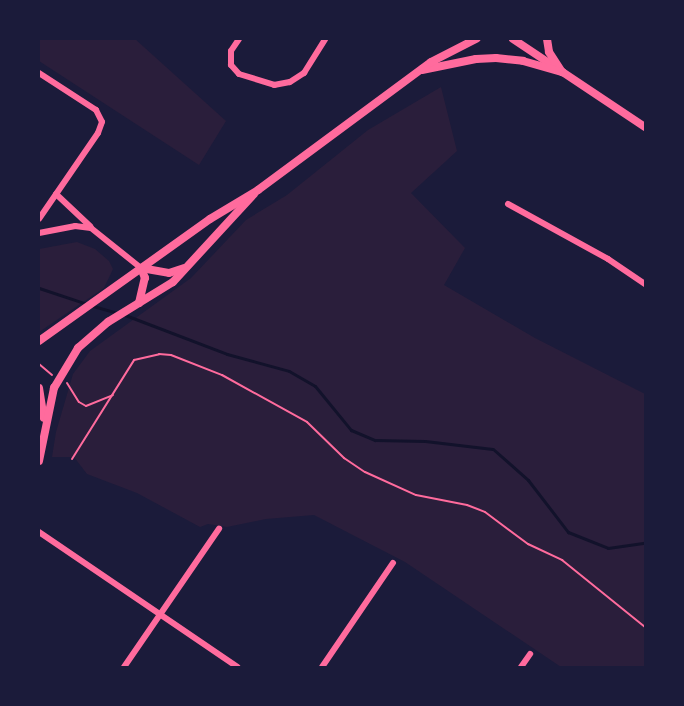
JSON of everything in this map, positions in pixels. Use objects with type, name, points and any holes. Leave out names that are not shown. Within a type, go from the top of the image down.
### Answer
[{"type":"main road","points":[[39,341],[236,201],[258,190],[418,71],[450,50],[476,39]]},
{"type":"main road","points":[[547,39],[549,52],[562,72]]},
{"type":"main road","points":[[418,71],[477,59],[496,58],[523,61],[562,72]]},
{"type":"main road","points":[[39,461],[54,388],[65,366],[78,348],[108,322],[173,282],[258,190]]},
{"type":"main road","points":[[141,268],[174,272],[194,261]]},
{"type":"main road","points":[[139,303],[145,278],[141,268]]},
{"type":"main road","points":[[39,388],[44,428]]},
{"type":"street","points":[[238,39],[231,51],[231,65],[239,74],[274,85],[290,82],[304,73],[325,39]]},
{"type":"street","points":[[513,39],[645,127]]},
{"type":"street","points":[[39,73],[96,110],[102,122],[39,219]]},
{"type":"street","points":[[56,194],[91,228],[141,268]]},
{"type":"street","points":[[508,204],[608,259],[645,284]]},
{"type":"street","points":[[39,233],[75,226],[91,228]]},
{"type":"street","points":[[124,667],[219,529]]},
{"type":"street","points":[[39,532],[238,667]]},
{"type":"street","points":[[322,667],[393,563]]},
{"type":"street","points":[[521,667],[530,654]]},
{"type":"path","points":[[72,459],[115,393],[130,364],[139,357],[167,354],[201,366],[307,422],[344,458],[365,472],[417,495],[485,512],[528,544],[562,560],[645,627]]},
{"type":"path","points":[[39,364],[54,376]]},
{"type":"path","points":[[64,381],[79,402],[86,406],[106,400],[115,393]]},
{"type":"shaded area","points":[[39,39],[135,39],[226,121],[199,165],[39,61]]},
{"type":"shaded area","points":[[441,87],[457,151],[411,193],[465,248],[444,285],[535,338],[645,394],[645,667],[561,667],[405,562],[314,515],[266,519],[227,527],[208,524],[200,527],[137,493],[87,474],[74,457],[52,457],[56,432],[73,374],[90,351],[191,278],[246,220],[287,195],[368,130]]},
{"type":"shaded area","points":[[77,242],[95,249],[109,261],[113,269],[104,288],[39,332],[39,249]]},
{"type":"waterway","points":[[39,288],[87,304]]},
{"type":"waterway","points":[[93,306],[118,313]]},
{"type":"waterway","points":[[125,315],[227,354],[289,371],[315,386],[351,430],[375,440],[425,441],[493,449],[528,480],[568,532],[608,548],[645,543]]}]
